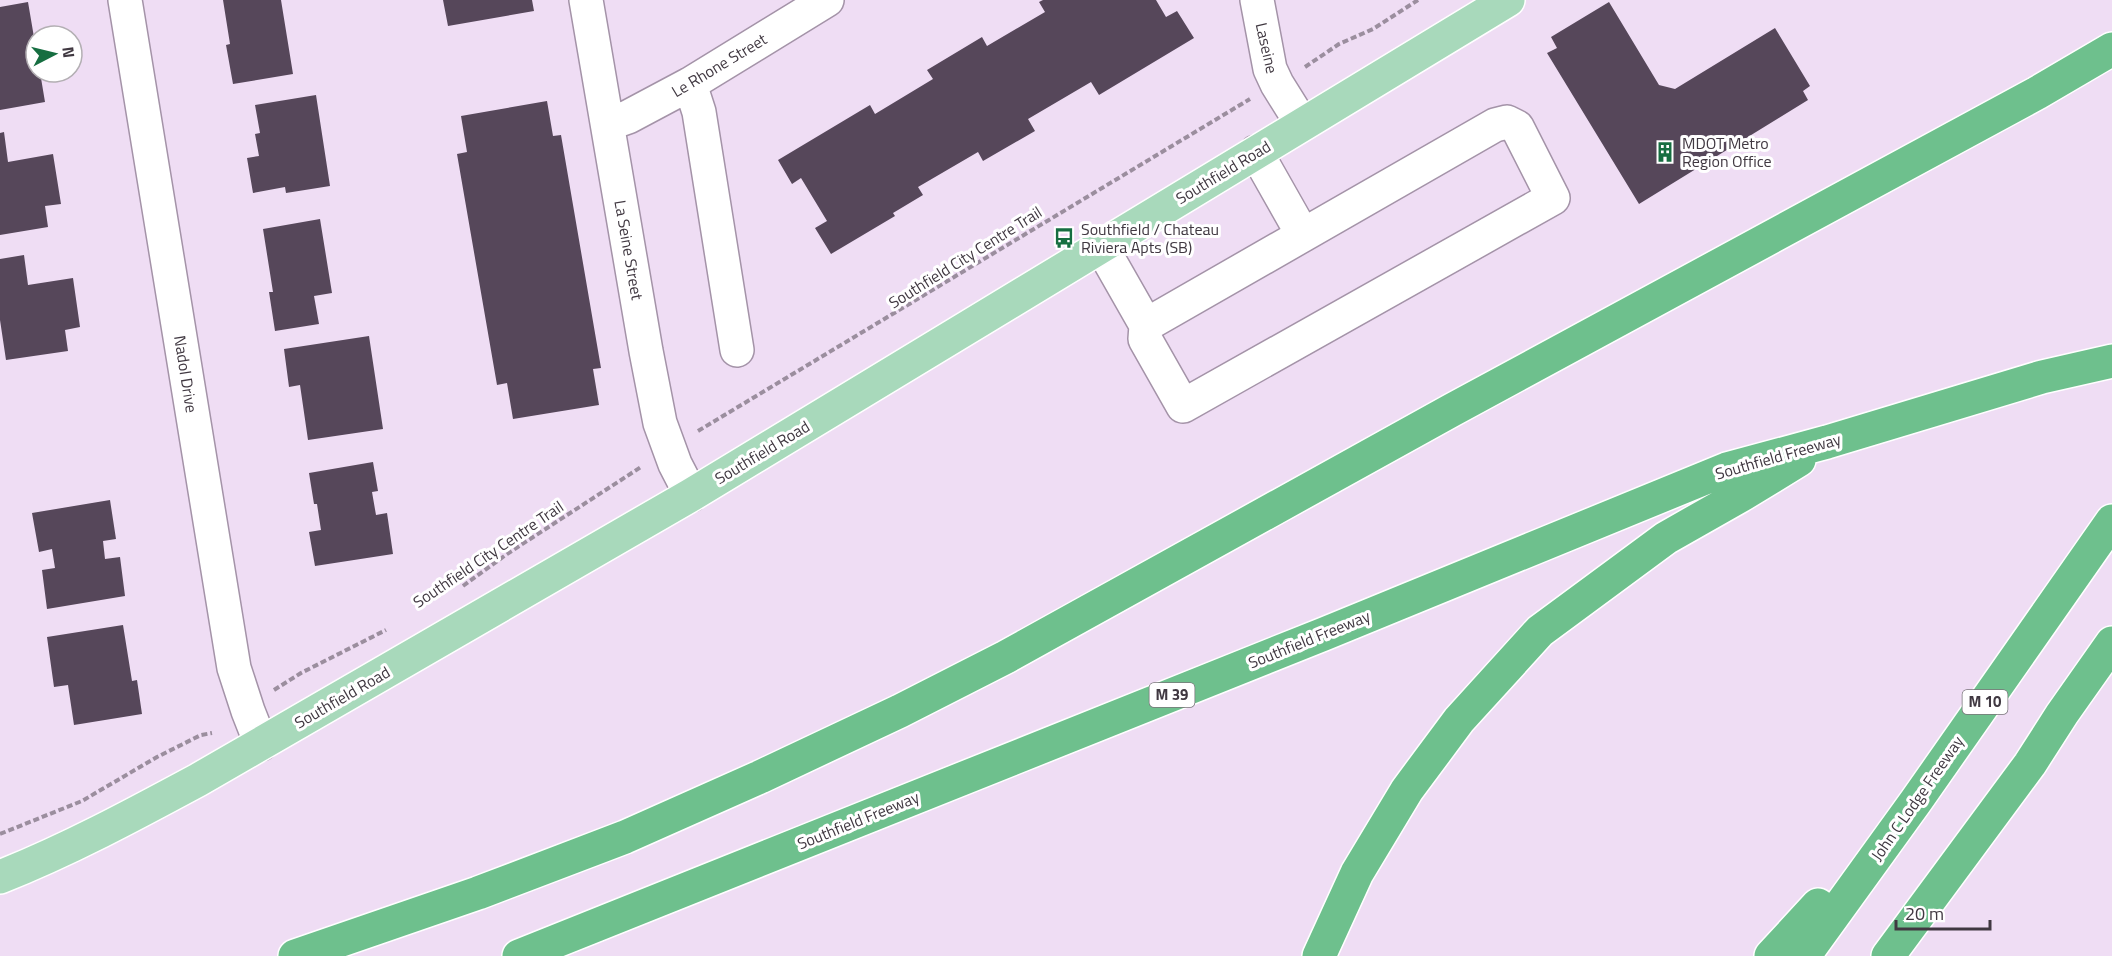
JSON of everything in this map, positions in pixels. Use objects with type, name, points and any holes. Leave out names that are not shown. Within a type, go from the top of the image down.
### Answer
[{"type":"highway","points":[[295,956],[478,893],[625,837],[900,711],[1006,657],[1452,410],[2026,99],[2112,49]]},
{"type":"highway","name":"Southfield Freeway","points":[[519,956],[1324,634],[1727,469],[1827,442],[2042,377],[2112,361]]},
{"type":"highway","points":[[1319,956],[1357,873],[1407,790],[1459,720],[1540,631],[1665,538],[1740,496],[1827,442]]},
{"type":"highway","name":"John C Lodge Freeway","points":[[1804,956],[1916,801],[2112,521]]},
{"type":"highway","points":[[1915,956],[2030,764],[2112,643]]},
{"type":"highway","points":[[1888,956],[2030,764]]},
{"type":"highway","points":[[1772,956],[1916,801]]},
{"type":"main road","name":"Southfield Road","points":[[0,877],[41,861],[120,823],[691,495],[1508,0]]},
{"type":"street","name":"Nadol Drive","points":[[125,0],[234,668],[261,744]]},
{"type":"street","name":"La Seine Street","points":[[586,0],[645,351],[660,423],[675,464],[691,495]]},
{"type":"street","name":"Le Rhone Street","points":[[608,124],[628,117],[690,84],[827,0]]},
{"type":"street","name":"Laseine","points":[[1257,0],[1270,69],[1302,124]]},
{"type":"street","points":[[690,84],[699,112],[737,350]]},
{"type":"street","points":[[1101,246],[1146,325],[1145,339],[1183,406],[1553,198],[1517,127],[1507,122],[1495,126],[1146,325]]},
{"type":"street","points":[[1256,152],[1303,235]]},
{"type":"path","points":[[1311,64],[1339,44],[1373,29],[1418,0]]},
{"type":"path","name":"Southfield City Centre Trail","points":[[699,431],[1244,102]]},
{"type":"path","name":"Southfield City Centre Trail","points":[[460,589],[507,554],[646,464]]},
{"type":"path","points":[[276,689],[301,673],[395,626]]},
{"type":"path","points":[[0,834],[82,801],[157,757],[201,735],[220,732]]},
{"type":"building","points":[[223,0],[281,0],[293,74],[233,84],[226,45],[230,44]]},
{"type":"building","points":[[443,0],[532,0],[534,11],[448,26]]},
{"type":"building","points":[[1043,0],[1156,0],[1166,17],[1177,11],[1194,38],[1099,95],[1091,82],[1028,119],[1035,131],[983,161],[978,152],[918,187],[923,195],[893,213],[895,216],[831,254],[815,228],[827,221],[801,178],[792,184],[778,160],[870,105],[875,114],[933,79],[927,70],[982,37],[987,46],[1045,12],[1039,2]]},
{"type":"building","points":[[28,2],[32,24],[24,24],[24,84],[42,84],[45,102],[0,110],[0,7]]},
{"type":"building","name":"MDOT Metro Region Office","points":[[1609,2],[1659,85],[1675,89],[1775,28],[1810,86],[1803,91],[1808,100],[1639,204],[1547,53],[1557,48],[1551,37]]},
{"type":"building","points":[[316,95],[330,186],[286,193],[285,187],[253,193],[247,158],[259,156],[255,134],[260,133],[255,105]]},
{"type":"building","points":[[547,101],[553,136],[561,135],[601,368],[593,369],[599,405],[513,419],[507,383],[497,385],[457,154],[467,152],[461,116]]},
{"type":"building","points":[[4,132],[8,162],[53,154],[61,204],[45,206],[48,227],[0,235],[0,133]]},
{"type":"building","points":[[320,219],[332,293],[314,296],[319,324],[275,331],[269,292],[273,292],[263,229]]},
{"type":"building","points":[[24,255],[28,285],[73,278],[80,327],[65,330],[68,351],[6,360],[0,320],[0,259]]},
{"type":"building","points":[[369,336],[383,429],[308,440],[300,385],[289,387],[284,349]]},
{"type":"building","points":[[373,462],[378,491],[372,492],[376,515],[387,513],[393,554],[315,566],[309,532],[321,530],[309,473]]},
{"type":"building","points":[[110,500],[116,539],[103,541],[105,559],[120,557],[125,596],[47,609],[42,570],[55,568],[52,549],[39,552],[32,513]]},
{"type":"building","points":[[123,625],[132,681],[137,680],[142,714],[74,725],[68,685],[54,687],[47,637]]},
{"type":"place","name":"MDOT Metro Region Office","points":[[1665,152]]},
{"type":"place","name":"Southfield / Chateau Riviera Apts (SB)","points":[[1064,238]]}]
